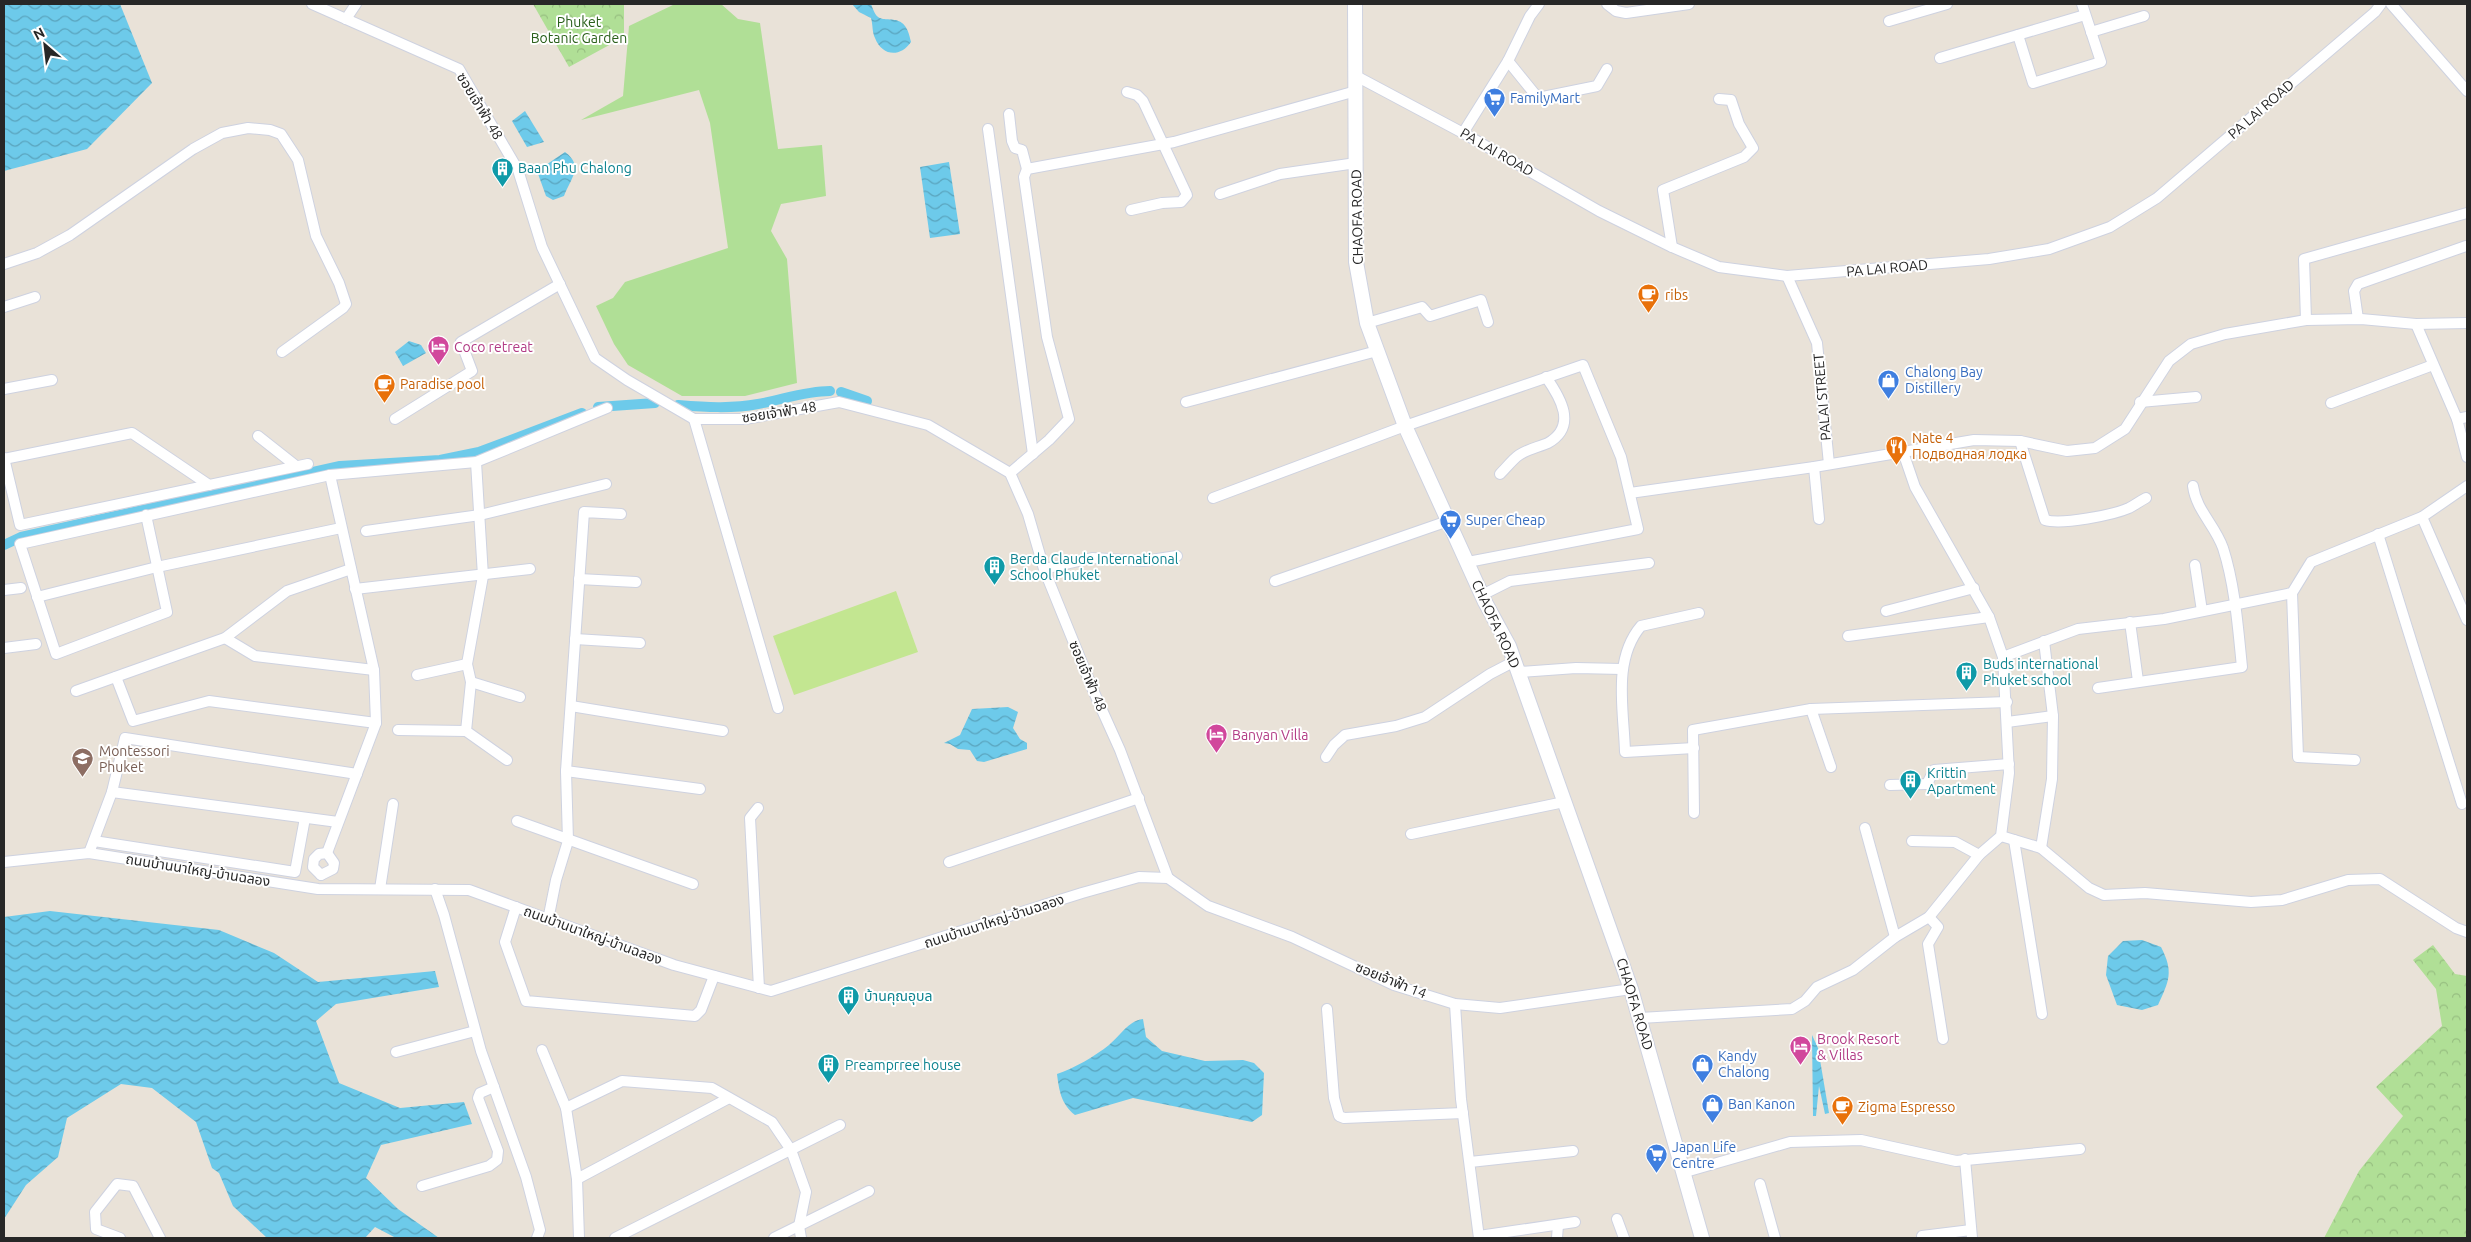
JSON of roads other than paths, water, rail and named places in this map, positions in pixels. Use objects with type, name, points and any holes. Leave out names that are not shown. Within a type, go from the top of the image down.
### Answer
[{"type":"main road","name":"CHAOFA ROAD","points":[[1355,4],[1356,262],[1367,323],[1406,426],[1482,595],[1509,646],[1517,667],[1631,989],[1702,1238]]},
{"type":"street","name":"ซอยเจ้าฟ้า 48","points":[[312,4],[459,69],[518,170],[542,247],[595,358],[627,380],[694,419],[745,419],[839,402],[928,424],[1010,473],[1028,514],[1044,570],[1139,798],[1168,878]]},
{"type":"street","points":[[346,19],[356,4]]},
{"type":"street","points":[[1463,133],[1508,61],[1530,16],[1540,4]]},
{"type":"street","points":[[1607,4],[1616,11],[1626,13],[1689,4]]},
{"type":"street","points":[[1889,22],[1947,4]]},
{"type":"street","points":[[2018,35],[2033,83],[2101,62],[2082,4]]},
{"type":"street","name":"PA LAI ROAD","points":[[1356,76],[1463,133],[1599,212],[1672,247],[1719,267],[1787,276],[1989,260],[2049,249],[2110,227],[2157,198],[2382,4]]},
{"type":"street","points":[[2391,4],[2467,91]]},
{"type":"street","points":[[1940,58],[2086,15]]},
{"type":"street","points":[[2091,32],[2144,16]]},
{"type":"street","points":[[1508,61],[1538,98],[1596,86],[1607,69]]},
{"type":"street","points":[[1027,169],[1164,144],[1356,91]]},
{"type":"street","points":[[1127,92],[1137,95],[1143,101],[1164,144],[1186,198],[1181,202],[1162,203],[1131,210]]},
{"type":"street","points":[[1672,247],[1663,190],[1744,157],[1753,148],[1740,124],[1731,100],[1719,98]]},
{"type":"street","points":[[1009,114],[1012,141],[1015,148],[1022,150],[1027,169],[1024,177],[1046,337],[1069,419],[1033,454],[1010,473]]},
{"type":"street","points":[[4,264],[37,253],[70,235],[193,149],[222,133],[248,128],[270,130],[280,134],[298,160],[316,236],[339,283],[346,304],[282,352]]},
{"type":"street","points":[[988,130],[1033,454]]},
{"type":"street","points":[[1220,194],[1280,174],[1356,163]]},
{"type":"street","points":[[2306,320],[2304,260],[2467,213]]},
{"type":"street","points":[[2358,319],[2354,291],[2358,284],[2466,246]]},
{"type":"street","name":"PALAI STREET","points":[[1787,276],[1817,343],[1828,464]]},
{"type":"street","points":[[395,419],[472,371],[461,342],[560,284]]},
{"type":"street","points":[[4,307],[36,297]]},
{"type":"street","points":[[1367,323],[1422,307],[1430,316],[1481,300],[1488,322]]},
{"type":"street","points":[[1630,493],[1814,467],[1974,440],[2020,441],[2067,451],[2095,448],[2125,429],[2140,402],[2169,361],[2191,344],[2225,334],[2306,320],[2358,319],[2416,324],[2467,323]]},
{"type":"street","points":[[2416,324],[2433,365],[2462,418],[2467,457]]},
{"type":"street","points":[[1186,402],[1377,351]]},
{"type":"street","points":[[1213,498],[1406,426],[1583,365],[1621,457],[1638,529],[1468,562]]},
{"type":"street","points":[[2331,403],[2433,365]]},
{"type":"street","points":[[1500,474],[1520,455],[1551,441],[1558,435],[1564,424],[1564,405],[1546,377]]},
{"type":"street","points":[[4,389],[52,380]]},
{"type":"street","points":[[2140,402],[2196,397]]},
{"type":"street","points":[[146,515],[167,612],[56,654],[20,544],[146,515],[330,475],[476,462],[607,408]]},
{"type":"street","points":[[694,419],[778,708]]},
{"type":"street","points":[[209,485],[132,433],[4,458],[8,496],[20,526],[308,464]]},
{"type":"street","points":[[258,436],[296,466]]},
{"type":"street","points":[[2020,441],[2044,520],[2070,520],[2112,513],[2129,508],[2146,498]]},
{"type":"street","points":[[1640,1018],[1792,1009],[1805,1001],[1817,987],[1853,970],[1895,937],[1929,918],[1979,855],[2000,836],[2009,764],[2003,657],[1989,617],[1916,487],[1903,452]]},
{"type":"street","points":[[466,731],[471,682],[468,664],[483,576],[476,462]]},
{"type":"street","points":[[1814,467],[1819,519]]},
{"type":"street","points":[[318,889],[321,875],[313,867],[314,859],[319,854],[327,853],[376,723],[374,670],[330,475]]},
{"type":"street","points":[[366,531],[480,515],[606,484]]},
{"type":"street","points":[[2098,688],[2242,667],[2235,604],[2218,535],[2195,500],[2193,486]]},
{"type":"street","points":[[2355,760],[2298,757],[2292,593],[2311,562],[2422,517],[2467,486]]},
{"type":"street","points":[[548,920],[556,880],[568,841],[566,771],[584,512],[621,514]]},
{"type":"street","points":[[2422,517],[2467,620]]},
{"type":"street","points":[[1275,581],[1448,521]]},
{"type":"street","points":[[37,597],[157,567],[341,528]]},
{"type":"street","points":[[2378,534],[2462,804]]},
{"type":"street","points":[[1044,570],[1092,558],[1107,557],[1144,561],[1177,556]]},
{"type":"street","points":[[1482,595],[1510,581],[1648,563]]},
{"type":"street","points":[[2195,565],[2202,611]]},
{"type":"street","points":[[76,691],[225,638],[287,591],[351,569]]},
{"type":"street","points":[[355,589],[483,576],[530,569]]},
{"type":"street","points":[[579,579],[636,582]]},
{"type":"street","points":[[4,590],[21,588]]},
{"type":"street","points":[[1886,611],[1974,588]]},
{"type":"street","points":[[2003,657],[2078,629],[2164,619],[2292,593]]},
{"type":"street","points":[[1694,748],[1625,752],[1622,669],[1631,640],[1641,626],[1699,613]]},
{"type":"street","points":[[1848,636],[1989,617]]},
{"type":"street","points":[[2130,622],[2138,681]]},
{"type":"street","points":[[225,638],[255,656],[374,670]]},
{"type":"street","points":[[575,639],[640,643]]},
{"type":"street","points":[[2041,848],[2052,779],[2054,716],[2044,641]]},
{"type":"street","points":[[4,648],[36,644]]},
{"type":"street","points":[[417,675],[468,664]]},
{"type":"street","points":[[1326,757],[1334,745],[1345,735],[1396,726],[1425,716],[1490,674],[1517,667],[1622,669]]},
{"type":"street","points":[[116,677],[133,721],[209,701],[376,723]]},
{"type":"street","points":[[471,682],[520,696]]},
{"type":"street","points":[[1694,813],[1693,730],[1810,709],[2007,702]]},
{"type":"street","points":[[571,706],[723,731]]},
{"type":"street","points":[[1810,709],[1831,767]]},
{"type":"street","points":[[2007,722],[2054,716]]},
{"type":"street","points":[[398,730],[466,731],[507,760]]},
{"type":"street","points":[[90,853],[112,792],[125,738],[357,774]]},
{"type":"street","points":[[1890,786],[1927,784],[1934,770],[2009,764]]},
{"type":"street","points":[[566,771],[700,790]]},
{"type":"street","points":[[112,792],[338,822]]},
{"type":"street","points":[[948,862],[1139,798]]},
{"type":"street","points":[[1411,834],[1564,802]]},
{"type":"street","points":[[380,889],[392,804]]},
{"type":"street","points":[[758,808],[750,818],[759,988]]},
{"type":"street","points":[[94,841],[295,872],[305,818]]},
{"type":"street","points":[[517,822],[693,884]]},
{"type":"street","points":[[1866,828],[1895,937]]},
{"type":"street","points":[[2000,836],[2041,848],[2089,888],[2104,895],[2145,893],[2252,902],[2282,900],[2348,880],[2380,880],[2456,928],[2467,932]]},
{"type":"street","points":[[1912,840],[1955,842],[1979,855]]},
{"type":"street","points":[[2014,840],[2042,1014]]},
{"type":"street","name":"ถนนบ้านนาใหญ่-บ้านฉลอง","points":[[4,862],[90,853],[318,889],[469,890],[674,965],[771,991],[1082,893],[1139,877],[1168,878]]},
{"type":"street","name":"ซอยเจ้าฟ้า 14","points":[[1168,878],[1208,906],[1292,938],[1394,985],[1455,1004],[1500,1008],[1631,989]]},
{"type":"street","points":[[435,889],[444,915],[475,1031],[526,1177],[540,1230],[537,1238]]},
{"type":"street","points":[[516,907],[505,942],[526,1001],[695,1016],[701,1010],[714,976]]},
{"type":"street","points":[[1929,918],[1938,927],[1928,944],[1943,1039]]},
{"type":"street","points":[[1455,1004],[1463,1112],[1479,1237],[1575,1222]]},
{"type":"street","points":[[1326,1009],[1334,1098],[1339,1116],[1344,1118],[1463,1112]]},
{"type":"street","points":[[396,1052],[475,1031]]},
{"type":"street","points":[[542,1050],[566,1108],[577,1179],[579,1238]]},
{"type":"street","points":[[566,1108],[622,1081],[712,1088],[772,1122],[791,1150],[806,1192],[799,1226],[801,1238]]},
{"type":"street","points":[[422,1186],[489,1166],[497,1160],[498,1150],[478,1098],[480,1093],[494,1087]]},
{"type":"street","points":[[577,1179],[729,1098]]},
{"type":"street","points":[[614,1238],[840,1125]]},
{"type":"street","points":[[1682,1172],[1790,1142],[1861,1140],[1956,1161],[2080,1149]]},
{"type":"street","points":[[1470,1162],[1573,1151]]},
{"type":"street","points":[[1922,1236],[1971,1234],[1965,1159]]},
{"type":"street","points":[[120,1238],[96,1229],[95,1212],[118,1184],[133,1186],[160,1238]]},
{"type":"street","points":[[1760,1184],[1775,1238]]},
{"type":"street","points":[[774,1238],[869,1190]]},
{"type":"street","points":[[1618,1219],[1624,1238]]},
{"type":"street","points":[[1557,1238],[1558,1225]]},
{"type":"water","points":[[4,4],[120,4],[152,83],[87,149],[4,171]]},
{"type":"water","points":[[852,4],[871,4],[876,15],[880,18],[900,21],[908,32],[911,42],[902,51],[897,53],[892,53],[882,48],[873,33],[871,18],[859,12]]},
{"type":"water","points":[[525,111],[544,142],[527,147],[512,121]]},
{"type":"water","points":[[565,152],[574,162],[574,172],[564,196],[553,200],[546,196],[537,171]]},
{"type":"water","points":[[949,162],[960,234],[930,238],[920,167]]},
{"type":"water","points":[[409,341],[421,345],[426,353],[403,366],[395,352]]},
{"type":"water","points":[[1008,707],[1018,712],[1013,728],[1020,739],[1027,743],[1027,749],[984,762],[977,761],[970,750],[958,749],[944,743],[960,735],[972,709]]},
{"type":"water","points":[[50,911],[219,930],[274,953],[318,982],[435,971],[439,987],[336,1004],[316,1021],[339,1083],[400,1108],[464,1102],[472,1124],[381,1145],[366,1178],[398,1209],[439,1238],[396,1238],[375,1227],[365,1238],[267,1238],[233,1206],[219,1173],[212,1168],[196,1122],[152,1088],[121,1084],[67,1118],[58,1157],[26,1185],[4,1219],[4,917]]},
{"type":"water","points":[[2142,940],[2161,947],[2169,970],[2167,983],[2158,1005],[2142,1010],[2117,1005],[2106,975],[2108,956],[2123,941]]},
{"type":"water","points":[[1143,1019],[1146,1037],[1162,1051],[1205,1061],[1243,1060],[1254,1063],[1264,1073],[1262,1115],[1252,1122],[1133,1098],[1075,1115],[1070,1111],[1060,1091],[1057,1074],[1091,1057],[1109,1045],[1133,1022]]},
{"type":"water","points":[[1812,1035],[1818,1048],[1829,1113],[1825,1114],[1819,1086],[1816,1116],[1813,1116]]},
{"type":"waterway","points":[[678,405],[738,407],[812,392],[830,391]]},
{"type":"waterway","points":[[841,392],[867,401]]},
{"type":"waterway","points":[[598,407],[655,403]]},
{"type":"waterway","points":[[4,545],[21,537],[340,466],[440,460],[479,452],[582,413]]},
{"type":"place","name":"FamilyMart","points":[[1494,117]]},
{"type":"place","name":"Baan Phu Chalong","points":[[502,187]]},
{"type":"place","name":"ribs","points":[[1649,314]]},
{"type":"place","name":"Coco retreat","points":[[438,366]]},
{"type":"place","name":"Chalong Bay Distillery","points":[[1889,399]]},
{"type":"place","name":"Paradise pool","points":[[384,403]]},
{"type":"place","name":"Nate 4 Подводная лодка","points":[[1896,465]]},
{"type":"place","name":"Super Cheap","points":[[1450,539]]},
{"type":"place","name":"Berda Claude International School Phuket","points":[[994,586]]},
{"type":"place","name":"Buds international Phuket school","points":[[1967,691]]},
{"type":"place","name":"Banyan Villa","points":[[1216,754]]},
{"type":"place","name":"Montessori Phuket","points":[[83,778]]},
{"type":"place","name":"Krittin Apartment","points":[[1911,800]]},
{"type":"place","name":"บ้านคุณอุบล","points":[[848,1015]]},
{"type":"place","name":"Brook Resort & Villas","points":[[1801,1066]]},
{"type":"place","name":"Kandy Chalong","points":[[1702,1083]]},
{"type":"place","name":"Preamprree house","points":[[829,1084]]},
{"type":"place","name":"Ban Kanon","points":[[1712,1123]]},
{"type":"place","name":"Zigma Espresso","points":[[1842,1126]]},
{"type":"place","name":"Japan Life Centre","points":[[1656,1174]]},
{"type":"park label","name":"Phuket Botanic Garden","points":[[579,30]]}]
